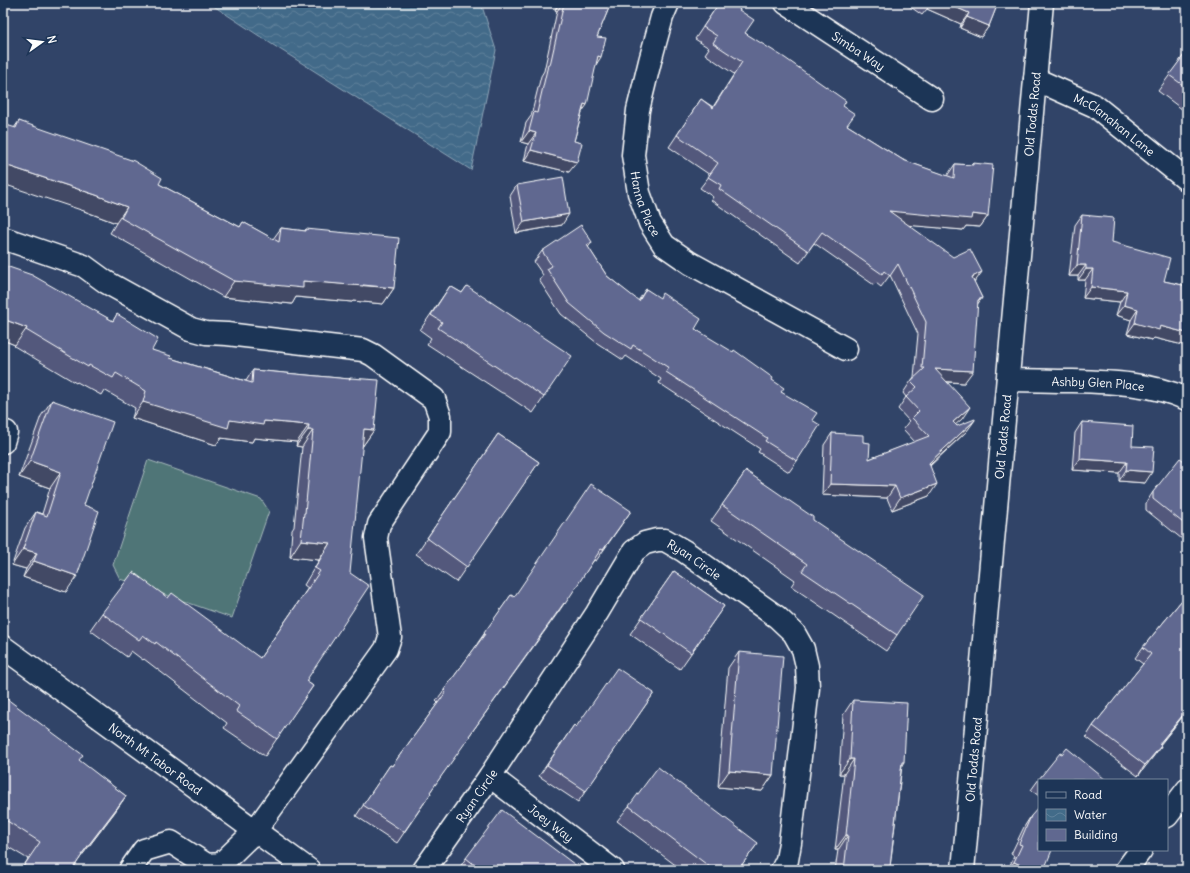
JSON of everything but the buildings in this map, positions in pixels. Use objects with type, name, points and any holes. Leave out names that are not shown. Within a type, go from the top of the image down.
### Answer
[{"type":"street","name":"Hanna Place","points":[[668,3],[660,24],[638,110],[633,155],[639,193],[650,223],[664,245],[690,262],[846,349]]},
{"type":"street","name":"Simba Way","points":[[786,3],[932,99]]},
{"type":"street","name":"Old Todds Road","points":[[963,870],[1042,3]]},
{"type":"street","name":"McClanahan Lane","points":[[1035,80],[1095,106],[1187,180]]},
{"type":"street","points":[[3,238],[84,266],[106,282],[191,329],[206,334],[227,334],[363,350],[373,355],[434,399],[440,416],[440,432],[379,524],[376,538],[390,637],[386,649],[255,831],[221,864],[207,865],[171,842],[144,850],[130,870]]},
{"type":"street","name":"Ashby Glen Place","points":[[1008,380],[1096,382],[1137,385],[1172,392],[1187,399]]},
{"type":"street","name":"Ryan Circle","points":[[424,870],[490,776],[598,613],[634,551],[645,543],[657,540],[665,540],[684,551],[777,617],[794,634],[803,650],[807,666],[808,688],[790,843],[785,867]]},
{"type":"street","name":"North Mt Tabor Road","points":[[3,647],[309,870]]},
{"type":"street","name":"Joey Way","points":[[490,776],[613,870]]},
{"type":"street","points":[[1168,815],[1187,790]]},
{"type":"street","points":[[1126,870],[1140,851]]},
{"type":"green space","points":[[148,460],[261,499],[269,511],[232,618],[120,579],[113,565]]},
{"type":"water","points":[[209,3],[481,3],[496,50],[471,170],[270,43]]}]
